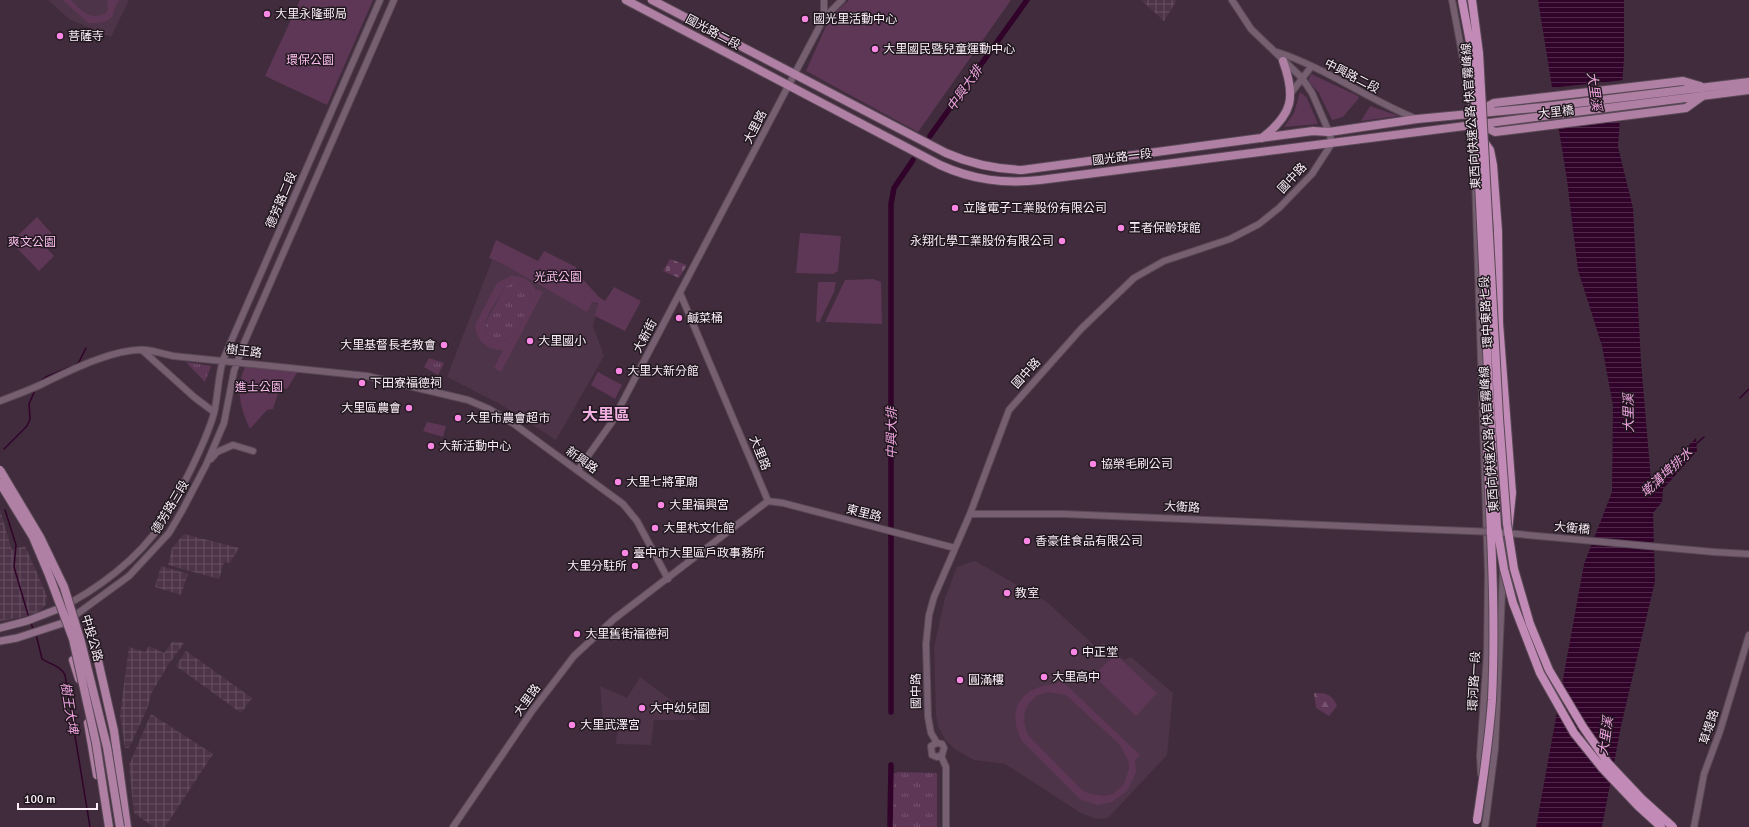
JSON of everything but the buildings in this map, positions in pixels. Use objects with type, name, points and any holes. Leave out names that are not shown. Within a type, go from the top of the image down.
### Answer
[{"type":"highway","name":"東西向快速公路 快官霧峰線","points":[[1462,0],[1472,53],[1474,76],[1497,527],[1504,569],[1513,603],[1540,673],[1574,733],[1603,769],[1638,806],[1661,827]]},
{"type":"highway","name":"東西向快速公路 快官霧峰線","points":[[1472,0],[1479,53],[1499,418],[1507,524],[1516,575],[1530,624],[1549,670],[1583,727],[1608,763],[1642,799],[1673,827]]},
{"type":"highway","points":[[1485,143],[1490,150],[1493,165],[1498,224],[1499,323],[1511,473],[1511,521],[1507,539]]},
{"type":"highway","points":[[1477,824],[1484,777],[1491,709],[1493,655],[1492,562],[1484,395],[1488,372]]},
{"type":"main road","name":"國光路二段","points":[[626,0],[789,85]]},
{"type":"main road","name":"國光路二段","points":[[652,0],[794,75]]},
{"type":"main road","points":[[1261,138],[1281,122],[1290,104],[1291,92],[1289,78],[1283,61]]},
{"type":"main road","name":"國光路一段","points":[[794,75],[952,156],[973,164],[995,168],[1022,170],[1314,131],[1329,132],[1488,109]]},
{"type":"main road","points":[[1694,92],[1749,82]]},
{"type":"main road","name":"國光路一段","points":[[789,85],[940,165],[968,176],[990,181],[1019,182],[1332,142],[1477,125],[1489,126]]},
{"type":"main road","points":[[1694,92],[1749,90]]},
{"type":"main road","name":"大里橋","points":[[1488,109],[1544,107],[1694,92]]},
{"type":"main road","name":"大里橋","points":[[1489,126],[1694,92]]},
{"type":"main road","name":"中投公路","points":[[0,470],[40,537],[64,587],[81,642],[107,747],[120,827]]},
{"type":"main road","name":"中投公路","points":[[0,483],[33,537],[73,639],[96,743],[109,827]]},
{"type":"main road","points":[[0,628],[27,622],[58,609]]},
{"type":"main road","points":[[0,641],[17,638],[63,623]]},
{"type":"main road","points":[[95,647],[114,731],[128,827]]},
{"type":"main road","points":[[73,660],[82,690],[105,827]]},
{"type":"street","name":"德芳路二段","points":[[214,412],[219,373],[223,360],[380,0]]},
{"type":"street","name":"德芳路二段","points":[[237,361],[394,0]]},
{"type":"street","name":"大里路","points":[[453,827],[532,711],[574,656],[614,619],[768,501],[680,293],[824,18],[824,0]]},
{"type":"street","points":[[824,18],[842,0]]},
{"type":"street","name":"中興路二段","points":[[1232,0],[1251,29],[1277,52],[1283,61],[1302,78],[1312,93],[1332,142]]},
{"type":"street","points":[[1452,0],[1475,112]]},
{"type":"street","name":"環中東路七段","points":[[1468,0],[1476,52],[1473,84],[1475,112],[1483,152],[1494,418],[1507,539]]},
{"type":"street","name":"中興路二段","points":[[1277,52],[1417,119]]},
{"type":"street","points":[[1291,92],[1311,67]]},
{"type":"street","name":"環中東路七段","points":[[1477,125],[1474,168],[1486,536]]},
{"type":"street","name":"國中路","points":[[946,827],[946,767],[941,756],[944,748],[942,744],[937,743],[931,733],[928,717],[926,644],[929,615],[934,597],[970,514],[1009,410],[1038,375],[1081,329],[1130,281],[1146,269],[1164,261],[1230,239],[1259,224],[1279,208],[1312,174],[1332,142]]},
{"type":"street","name":"大新街","points":[[578,470],[612,422],[680,293]]},
{"type":"street","name":"樹王路","points":[[0,401],[31,389],[59,375],[122,352],[142,350],[173,356],[237,361],[367,376],[450,395]]},
{"type":"street","points":[[142,350],[194,397],[214,412]]},
{"type":"street","name":"德芳路三段","points":[[63,623],[72,619],[130,576],[158,547],[180,515],[206,465],[224,423],[237,361]]},
{"type":"street","name":"新興路","points":[[450,395],[489,410],[514,424],[610,493],[630,512],[668,579]]},
{"type":"street","name":"德芳路三段","points":[[58,609],[78,599],[113,574],[150,539],[183,485],[199,453],[214,412]]},
{"type":"street","points":[[206,465],[216,452],[233,445],[253,451]]},
{"type":"street","name":"東里路","points":[[768,501],[783,503],[955,548]]},
{"type":"street","name":"大衛路","points":[[970,514],[1080,514],[1393,528]]},
{"type":"street","name":"大衛橋","points":[[1393,528],[1495,532],[1749,554]]},
{"type":"street","name":"環河路一段","points":[[1477,824],[1487,654],[1488,573],[1486,536]]},
{"type":"street","name":"環河路一段","points":[[1485,827],[1495,750],[1502,575],[1507,539]]},
{"type":"street","name":"草堤路","points":[[1694,827],[1704,774],[1720,731],[1749,634]]},
{"type":"street","name":"國中路","points":[[937,743],[931,746],[930,751],[934,756],[941,756]]},
{"type":"shaded area","points":[[48,0],[129,0],[111,37],[69,19]]},
{"type":"shaded area","points":[[1141,0],[1177,0],[1164,21]]},
{"type":"shaded area","name":"大里國小","points":[[492,260],[508,267],[587,311],[592,302],[598,304],[593,326],[604,356],[556,440],[500,404],[447,377]]},
{"type":"shaded area","points":[[0,510],[12,550],[25,546],[47,596],[46,604],[41,610],[29,616],[0,621]]},
{"type":"shaded area","points":[[184,534],[239,548],[230,563],[224,562],[219,579],[168,565],[172,548]]},
{"type":"shaded area","name":"大里高中","points":[[975,561],[1047,602],[1097,648],[1103,643],[1124,660],[1131,657],[1173,693],[1167,755],[1108,818],[1097,819],[1081,813],[1005,764],[974,760],[956,750],[946,741],[938,726],[936,715],[934,647],[945,598],[957,567]]},
{"type":"shaded area","points":[[161,566],[188,574],[181,595],[155,587]]},
{"type":"shaded area","points":[[173,641],[184,643],[168,665],[152,692],[147,709],[129,748],[125,748],[120,715],[129,647],[145,652],[149,646],[164,653]]},
{"type":"shaded area","points":[[186,651],[252,698],[241,713],[176,666]]},
{"type":"shaded area","name":"大中幼兒園","points":[[640,677],[696,720],[654,720],[651,745],[616,744],[618,721],[603,720],[600,686],[627,698]]},
{"type":"shaded area","points":[[151,714],[213,754],[165,827],[154,827],[134,813],[129,765]]},
{"type":"green space","points":[[63,0],[71,0],[86,14],[95,16],[106,13],[108,9],[107,0],[120,0],[116,5],[112,17],[103,22],[88,23]]},
{"type":"green space","name":"環保公園","points":[[300,0],[373,0],[327,105],[265,76]]},
{"type":"green space","points":[[849,0],[1011,0],[918,132],[806,71],[830,17]]},
{"type":"green space","points":[[1311,74],[1358,96],[1359,98],[1343,117],[1332,120],[1319,93],[1308,81]]},
{"type":"green space","points":[[1300,92],[1307,98],[1318,124],[1284,127],[1294,113]]},
{"type":"green space","points":[[1370,106],[1399,116],[1361,121]]},
{"type":"green space","name":"爽文公園","points":[[37,217],[53,235],[47,244],[47,248],[54,256],[39,271],[11,242]]},
{"type":"green space","points":[[800,233],[841,236],[838,271],[833,274],[796,273]]},
{"type":"green space","name":"光武公園","points":[[496,240],[538,261],[544,251],[576,267],[576,272],[599,297],[605,301],[614,287],[641,301],[625,331],[595,316],[598,303],[592,302],[587,312],[508,267],[489,258]]},
{"type":"green space","points":[[670,259],[687,265],[679,278],[663,271]]},
{"type":"green space","points":[[511,276],[519,277],[529,281],[536,291],[538,289],[543,292],[501,372],[494,368],[503,350],[497,350],[484,344],[478,336],[475,325],[497,283]],"holes":[[[520,282],[525,284],[531,293],[526,312],[518,327],[510,338],[506,340],[502,341],[491,337],[486,328],[486,320],[506,286]]]},
{"type":"green space","points":[[873,279],[881,282],[882,324],[825,322],[845,280]]},
{"type":"green space","points":[[514,282],[525,284],[530,290],[530,299],[527,310],[522,321],[510,337],[506,340],[497,340],[488,335],[485,324],[506,286]]},
{"type":"green space","points":[[818,282],[836,282],[834,292],[819,323],[816,321]]},
{"type":"green space","points":[[429,358],[444,363],[438,375],[424,367]]},
{"type":"green space","points":[[186,362],[211,366],[205,382]]},
{"type":"green space","name":"進士公園","points":[[247,364],[298,371],[287,389],[280,387],[273,409],[267,410],[250,429],[243,413],[240,397],[241,380]]},
{"type":"green space","points":[[598,372],[622,385],[615,399],[591,385]]},
{"type":"green space","points":[[427,422],[446,426],[443,437],[423,431]]},
{"type":"green space","points":[[1115,654],[1157,693],[1136,716],[1094,676]]},
{"type":"green space","points":[[1061,680],[1140,755],[1135,760],[1136,772],[1128,790],[1112,802],[1098,805],[1081,800],[1022,741],[1015,719],[1016,709],[1020,701],[1026,694],[1034,689],[1056,684]],"holes":[[[1048,692],[1066,695],[1120,745],[1128,760],[1129,768],[1124,784],[1113,794],[1104,796],[1090,794],[1082,790],[1028,735],[1024,721],[1026,708],[1030,702],[1040,694]]]},
{"type":"green space","points":[[1314,693],[1328,695],[1335,702],[1337,706],[1329,716],[1316,708]]},
{"type":"green space","points":[[899,772],[937,773],[937,827],[892,827],[891,774]]},
{"type":"water","name":"大里溪","points":[[1538,0],[1624,0],[1624,57],[1618,147],[1633,208],[1641,362],[1651,480],[1669,466],[1696,438],[1697,451],[1663,489],[1662,502],[1653,513],[1655,581],[1621,726],[1602,827],[1536,827],[1584,564],[1612,492],[1613,406],[1602,346],[1578,270],[1567,180]]},
{"type":"pier","points":[[1624,80],[1622,121],[1557,129],[1550,88]]},
{"type":"waterway","name":"中興大排","points":[[930,136],[1027,0]]},
{"type":"waterway","name":"中興大排","points":[[891,712],[891,204],[894,188],[913,160]]},
{"type":"waterway","name":"樹王大埤","points":[[74,366],[79,362],[86,348]]},
{"type":"waterway","name":"樹王大埤","points":[[38,383],[46,377],[70,367]]},
{"type":"waterway","name":"墘溝埤排水","points":[[1740,398],[1749,389]]},
{"type":"waterway","name":"樹王大埤","points":[[4,449],[27,426],[30,419],[29,404],[35,390]]},
{"type":"waterway","name":"墘溝埤排水","points":[[1696,444],[1704,437]]},
{"type":"waterway","name":"樹王大埤","points":[[5,510],[16,545],[14,567],[29,618]]},
{"type":"waterway","name":"樹王大埤","points":[[30,621],[34,631]]},
{"type":"waterway","name":"樹王大埤","points":[[36,634],[42,659],[61,669],[65,675],[90,827]]},
{"type":"waterway","name":"中興大排","points":[[890,827],[891,765]]},
{"type":"place","name":"大里永隆郵局","points":[[267,14]]},
{"type":"place","name":"國光里活動中心","points":[[805,19]]},
{"type":"place","name":"菩薩寺","points":[[60,36]]},
{"type":"place","name":"大里國民暨兒童運動中心","points":[[875,49]]},
{"type":"place","name":"立隆電子工業股份有限公司","points":[[955,208]]},
{"type":"place","name":"王者保齡球館","points":[[1121,228]]},
{"type":"place","name":"永翔化學工業股份有限公司","points":[[1062,241]]},
{"type":"place","name":"鹹菜桶","points":[[679,318]]},
{"type":"place","name":"大里國小","points":[[530,341]]},
{"type":"place","name":"大里基督長老教會","points":[[444,345]]},
{"type":"place","name":"大里大新分館","points":[[619,371]]},
{"type":"place","name":"下田寮福德祠","points":[[362,383]]},
{"type":"place","name":"大里區農會","points":[[409,408]]},
{"type":"place","name":"大里市農會超市","points":[[458,418]]},
{"type":"place","name":"大新活動中心","points":[[431,446]]},
{"type":"place","name":"協榮毛刷公司","points":[[1093,464]]},
{"type":"place","name":"大里七將軍廟","points":[[618,482]]},
{"type":"place","name":"大里福興宮","points":[[661,505]]},
{"type":"place","name":"大里杙文化館","points":[[655,528]]},
{"type":"place","name":"香豪佳食品有限公司","points":[[1027,541]]},
{"type":"place","name":"臺中市大里區戶政事務所","points":[[625,553]]},
{"type":"place","name":"大里分駐所","points":[[635,566]]},
{"type":"place","name":"教室","points":[[1007,593]]},
{"type":"place","name":"大里舊街福德祠","points":[[577,634]]},
{"type":"place","name":"中正堂","points":[[1074,652]]},
{"type":"place","name":"大里高中","points":[[1044,677]]},
{"type":"place","name":"圓滿樓","points":[[960,680]]},
{"type":"place","name":"大中幼兒園","points":[[642,708]]},
{"type":"place","name":"大里武澤宮","points":[[572,725]]},
{"type":"district","name":"大里區","points":[[606,414]]}]
